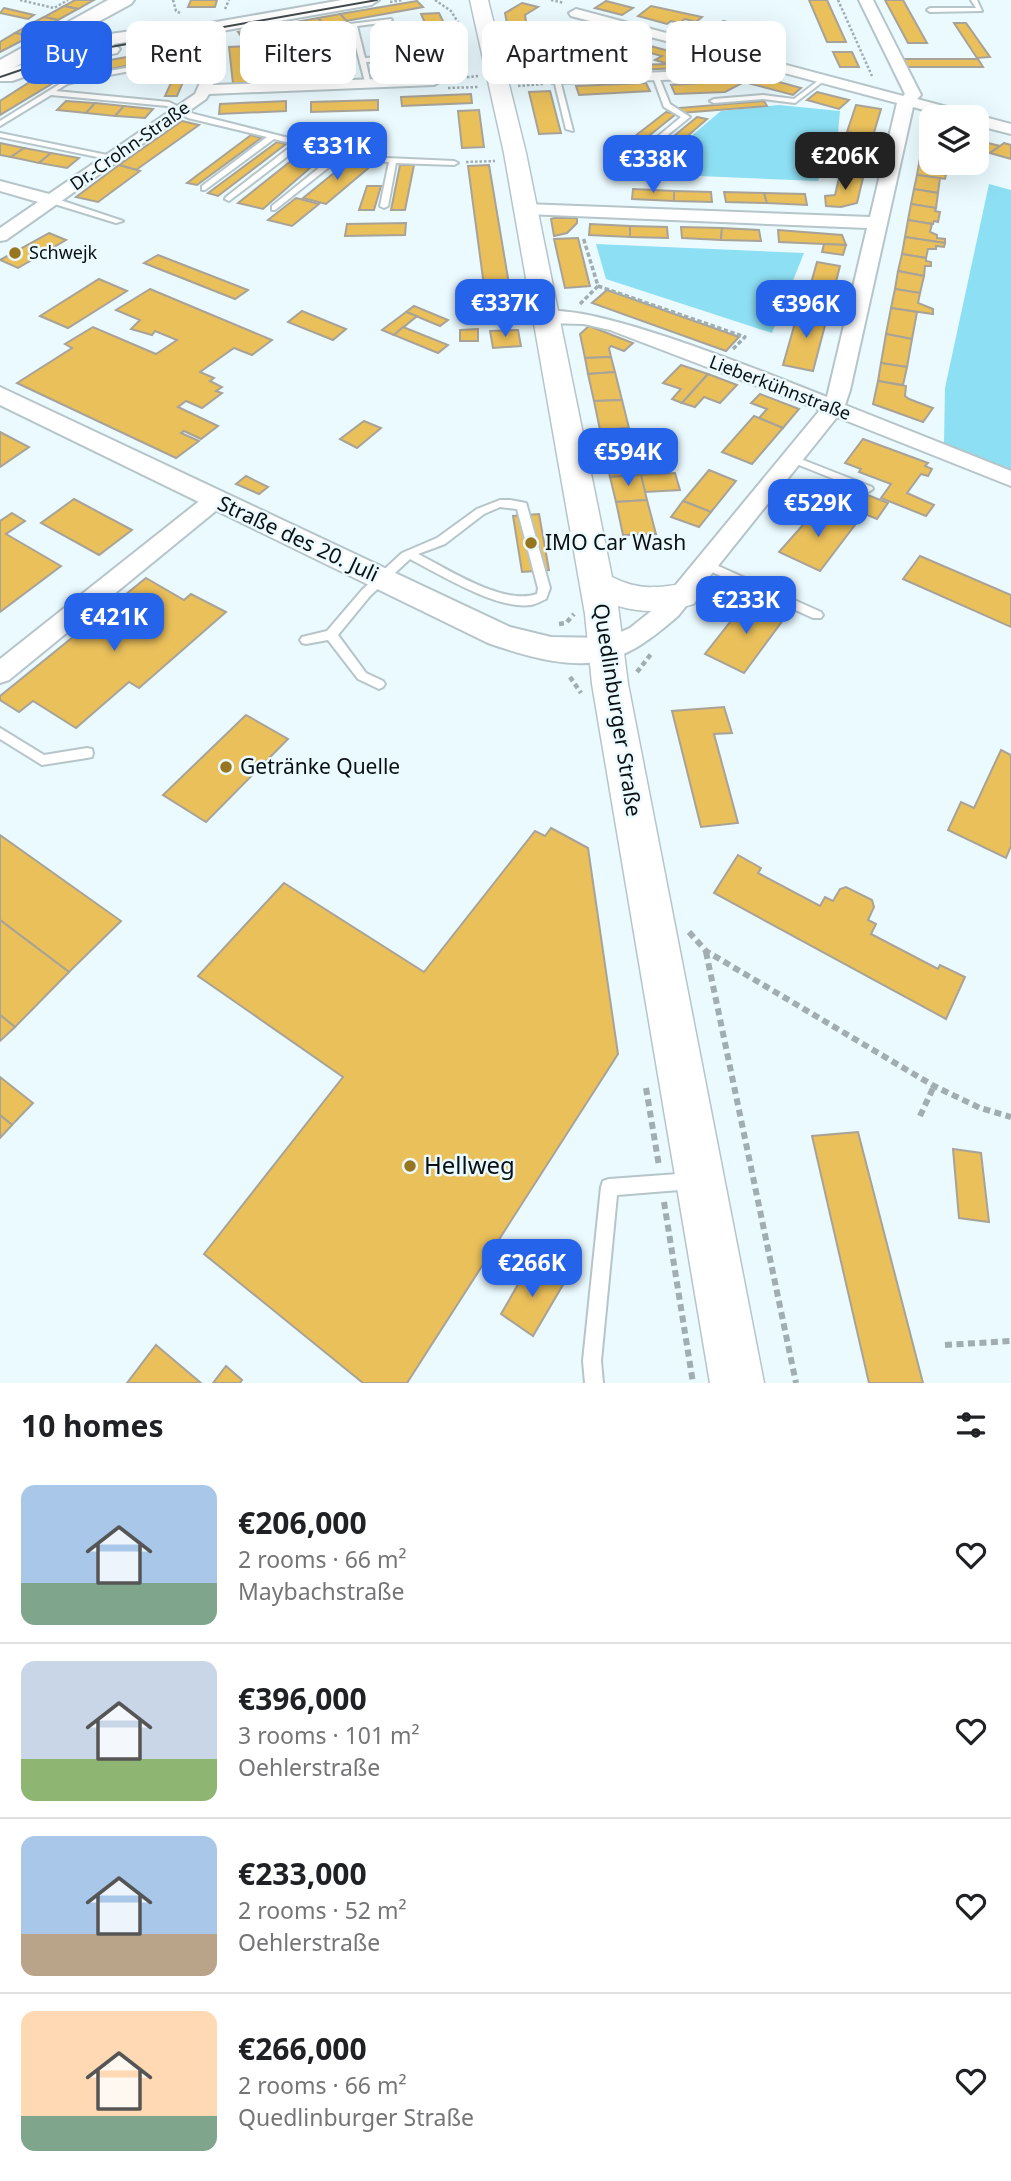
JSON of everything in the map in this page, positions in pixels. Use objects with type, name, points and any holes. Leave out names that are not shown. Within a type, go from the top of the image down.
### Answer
[{"type":"main road","points":[[94,21],[124,0]]},
{"type":"main road","name":"Quedlinburger Straße","points":[[479,0],[485,21]]},
{"type":"main road","points":[[447,3],[482,34]]},
{"type":"main road","points":[[2,71],[21,60]]},
{"type":"main road","name":"Quedlinburger Straße","points":[[499,84],[525,209],[555,317],[605,650],[737,1383]]},
{"type":"main road","points":[[596,584],[635,600],[659,602],[682,596]]},
{"type":"street","points":[[226,24],[371,0]]},
{"type":"street","points":[[605,650],[639,635],[682,596],[833,408],[840,390],[905,102],[913,95],[866,0]]},
{"type":"street","points":[[576,13],[666,37]]},
{"type":"street","points":[[2,71],[126,47]]},
{"type":"street","points":[[786,69],[919,105]]},
{"type":"street","points":[[652,77],[666,76]]},
{"type":"street","points":[[881,82],[905,102]]},
{"type":"street","name":"Dr.-Crohn-Straße","points":[[0,236],[182,110],[206,90],[206,84]]},
{"type":"street","points":[[206,90],[384,84]]},
{"type":"street","points":[[989,123],[1011,129]]},
{"type":"street","points":[[0,186],[51,200]]},
{"type":"street","points":[[525,209],[878,223]]},
{"type":"street","name":"Lieberkühnstraße","points":[[555,317],[617,326],[1011,479]]},
{"type":"street","name":"Straße des 20. Juli","points":[[0,394],[469,621],[522,643],[566,652],[605,650]]},
{"type":"street","points":[[0,673],[215,500]]},
{"type":"lane","points":[[930,10],[980,10],[974,0]]},
{"type":"lane","points":[[356,24],[389,20]]},
{"type":"lane","points":[[356,35],[368,85]]},
{"type":"lane","points":[[363,60],[370,60]]},
{"type":"lane","points":[[0,124],[50,93],[81,78],[126,70]]},
{"type":"lane","points":[[656,77],[667,105],[686,117],[659,140]]},
{"type":"lane","points":[[714,101],[763,97],[795,101],[823,79]]},
{"type":"lane","points":[[266,89],[267,84]]},
{"type":"lane","points":[[558,84],[570,129]]},
{"type":"lane","points":[[50,93],[169,104],[191,116],[341,155],[393,161],[454,163]]},
{"type":"lane","points":[[0,135],[112,158]]},
{"type":"lane","points":[[205,188],[272,137]]},
{"type":"lane","points":[[229,199],[299,144]]},
{"type":"lane","points":[[275,208],[341,155]]},
{"type":"lane","points":[[384,206],[393,161]]},
{"type":"lane","points":[[51,200],[119,220]]},
{"type":"lane","points":[[793,459],[867,489]]},
{"type":"lane","points":[[306,640],[331,635],[351,609],[408,554],[431,547],[445,539],[484,507],[508,502],[522,506],[544,588],[542,596],[534,602],[500,598],[408,554]]},
{"type":"lane","points":[[707,565],[817,615]]},
{"type":"lane","points":[[331,635],[362,676],[379,684]]},
{"type":"lane","points":[[0,733],[41,760],[87,753]]},
{"type":"lane","points":[[594,1383],[592,1361],[608,1187],[700,1180]]},
{"type":"path","points":[[20,0],[54,8],[68,0]]},
{"type":"path","points":[[173,0],[176,11],[185,15]]},
{"type":"path","points":[[225,9],[229,0]]},
{"type":"path","points":[[838,0],[881,82]]},
{"type":"path","points":[[436,84],[438,88],[482,83]]},
{"type":"path","points":[[454,163],[516,160]]},
{"type":"path","points":[[583,237],[598,286]]},
{"type":"path","points":[[555,317],[598,286]]},
{"type":"path","points":[[598,286],[746,337],[718,364]]},
{"type":"path","points":[[796,1383],[706,951],[934,1086],[980,1108],[1011,1117]]},
{"type":"path","points":[[919,1116],[934,1086]]},
{"type":"path","points":[[945,1346],[1011,1341]]},
{"type":"shaded area","points":[[779,105],[840,111],[838,133],[818,181],[699,176],[697,164],[660,162],[721,111]]},
{"type":"shaded area","points":[[989,184],[1011,190],[1011,471],[944,444],[945,388]]},
{"type":"shaded area","points":[[596,244],[804,253],[772,333],[606,279]]},
{"type":"building","points":[[75,0],[94,0],[78,9],[64,6]]},
{"type":"building","points":[[191,0],[217,0],[215,7],[188,7]]},
{"type":"building","points":[[809,0],[827,0],[846,42],[827,42]]},
{"type":"building","points":[[885,0],[903,0],[927,43],[908,43]]},
{"type":"building","points":[[417,1],[423,7],[346,21],[340,14]]},
{"type":"building","points":[[606,1],[633,8],[622,15],[595,8]]},
{"type":"building","points":[[522,3],[538,7],[525,15],[526,21],[507,21],[505,13]]},
{"type":"building","points":[[64,6],[78,9],[58,20],[44,17]]},
{"type":"building","points":[[651,6],[702,17],[697,21],[685,19],[666,21],[666,24],[638,16]]},
{"type":"building","points":[[4,8],[34,15],[28,19],[0,13]]},
{"type":"building","points":[[439,13],[443,21],[424,21],[421,14]]},
{"type":"building","points":[[340,14],[347,21],[321,21],[318,18]]},
{"type":"building","points":[[44,17],[58,20],[56,21],[36,21]]},
{"type":"building","points":[[954,23],[966,23],[990,57],[977,58]]},
{"type":"building","points":[[15,33],[21,34],[21,41],[0,52],[0,42]]},
{"type":"building","points":[[240,46],[240,83],[233,84],[229,47]]},
{"type":"building","points":[[652,46],[666,50],[666,63],[655,60],[662,56],[652,53]]},
{"type":"building","points":[[833,52],[852,52],[859,67],[840,67]]},
{"type":"building","points":[[126,57],[126,66],[112,69],[112,60]]},
{"type":"building","points":[[901,59],[978,59],[983,67],[905,67]]},
{"type":"building","points":[[652,64],[666,64],[666,69],[652,69]]},
{"type":"building","points":[[27,84],[52,84],[0,115],[0,101]]},
{"type":"building","points":[[171,84],[182,84],[177,96],[165,96]]},
{"type":"building","points":[[646,84],[650,91],[579,95],[576,86]]},
{"type":"building","points":[[740,84],[725,92],[675,94],[671,85]]},
{"type":"building","points":[[752,84],[786,84],[801,88],[793,95]]},
{"type":"building","points":[[550,91],[561,133],[539,134],[529,92]]},
{"type":"building","points":[[817,92],[849,100],[839,109],[807,100]]},
{"type":"building","points":[[471,94],[472,103],[402,106],[401,97]]},
{"type":"building","points":[[378,100],[378,110],[311,112],[311,102]]},
{"type":"building","points":[[66,101],[95,103],[86,113],[57,110]]},
{"type":"building","points":[[286,101],[286,111],[219,114],[220,104]]},
{"type":"building","points":[[764,101],[767,106],[681,113],[678,108]]},
{"type":"building","points":[[95,103],[124,106],[115,116],[86,113]]},
{"type":"building","points":[[856,105],[881,109],[873,136],[847,132]]},
{"type":"building","points":[[124,106],[153,109],[145,118],[115,116]]},
{"type":"building","points":[[479,110],[484,147],[462,148],[458,111]]},
{"type":"building","points":[[666,112],[676,114],[645,139],[635,136]]},
{"type":"building","points":[[697,117],[707,119],[675,147],[664,144]]},
{"type":"building","points":[[182,121],[199,125],[136,170],[119,165]]},
{"type":"building","points":[[251,135],[261,138],[197,185],[187,183]]},
{"type":"building","points":[[853,135],[874,138],[865,170],[843,167]]},
{"type":"building","points":[[277,142],[286,144],[218,196],[208,193]]},
{"type":"building","points":[[0,143],[24,148],[11,157],[0,155]]},
{"type":"building","points":[[989,143],[1000,146],[990,153]]},
{"type":"building","points":[[1004,143],[1011,145],[1011,159],[990,153]]},
{"type":"building","points":[[24,148],[51,153],[39,163],[11,157]]},
{"type":"building","points":[[306,149],[326,154],[263,209],[238,203]]},
{"type":"building","points":[[51,153],[79,158],[67,168],[39,163]]},
{"type":"building","points":[[350,160],[372,165],[326,204],[303,198]]},
{"type":"building","points":[[919,164],[919,175],[946,175],[945,179],[917,175]]},
{"type":"building","points":[[119,165],[140,171],[98,202],[76,197]]},
{"type":"building","points":[[400,165],[414,165],[405,210],[391,210]]},
{"type":"building","points":[[489,165],[514,314],[488,316],[468,166]]},
{"type":"building","points":[[656,170],[695,171],[696,177],[657,175]]},
{"type":"building","points":[[840,174],[863,178],[857,203],[841,207],[826,206],[825,196],[835,195]]},
{"type":"building","points":[[917,175],[940,178],[938,193],[914,189]]},
{"type":"building","points":[[367,186],[381,186],[374,210],[359,210]]},
{"type":"building","points":[[633,189],[674,191],[674,201],[632,199]]},
{"type":"building","points":[[914,189],[938,193],[936,208],[911,204]]},
{"type":"building","points":[[674,191],[711,192],[712,202],[674,201]]},
{"type":"building","points":[[724,192],[764,193],[767,203],[726,202]]},
{"type":"building","points":[[764,193],[805,194],[807,205],[767,203]]},
{"type":"building","points":[[296,198],[319,204],[292,226],[268,220]]},
{"type":"building","points":[[911,204],[936,208],[935,211],[940,212],[938,222],[934,221],[933,224],[908,220]]},
{"type":"building","points":[[577,218],[577,223],[567,233],[554,236],[551,219]]},
{"type":"building","points":[[908,220],[932,224],[930,232],[937,235],[937,238],[945,239],[945,243],[905,237]]},
{"type":"building","points":[[406,223],[405,235],[345,236],[347,224]]},
{"type":"building","points":[[590,224],[630,226],[630,237],[589,235]]},
{"type":"building","points":[[630,226],[667,227],[668,238],[630,237]]},
{"type":"building","points":[[681,227],[722,228],[721,240],[682,238]]},
{"type":"building","points":[[722,228],[759,230],[761,241],[721,240]]},
{"type":"building","points":[[778,230],[842,235],[846,245],[779,242]]},
{"type":"building","points":[[49,233],[66,240],[18,268],[0,260]]},
{"type":"building","points":[[905,237],[945,243],[944,247],[928,249],[926,258],[902,254]]},
{"type":"building","points":[[578,238],[590,286],[565,288],[554,239]]},
{"type":"building","points":[[824,244],[846,245],[843,255],[822,252]]},
{"type":"building","points":[[902,254],[926,258],[926,261],[931,262],[931,266],[925,266],[924,276],[898,271]]},
{"type":"building","points":[[158,255],[248,290],[235,299],[144,263]]},
{"type":"building","points":[[817,262],[840,266],[830,305],[806,301]]},
{"type":"building","points":[[898,271],[924,276],[920,293],[895,289]]},
{"type":"building","points":[[99,279],[127,291],[68,328],[40,316]]},
{"type":"building","points":[[150,289],[272,340],[252,355],[234,348],[200,372],[214,378],[210,381],[222,387],[216,391],[222,393],[202,408],[186,401],[178,407],[218,426],[201,439],[184,431],[181,433],[199,441],[176,458],[17,383],[72,348],[65,344],[93,327],[156,354],[177,340],[155,331],[152,335],[131,329],[140,320],[116,310]]},
{"type":"building","points":[[895,289],[920,293],[918,303],[933,309],[933,314],[891,308]]},
{"type":"building","points":[[607,290],[739,337],[726,351],[592,303]]},
{"type":"building","points":[[414,306],[448,320],[440,326],[406,312]]},
{"type":"building","points":[[891,308],[917,312],[912,339],[886,334]]},
{"type":"building","points":[[799,309],[828,314],[813,371],[783,365]]},
{"type":"building","points":[[302,311],[346,329],[333,340],[288,322]]},
{"type":"building","points":[[406,312],[417,316],[394,335],[382,330]]},
{"type":"building","points":[[589,326],[633,343],[624,351],[611,346],[611,357],[585,358],[580,334]]},
{"type":"building","points":[[403,327],[448,345],[438,353],[394,335]]},
{"type":"building","points":[[478,329],[478,341],[460,341],[460,330]]},
{"type":"building","points":[[518,330],[521,346],[493,348],[490,331]]},
{"type":"building","points":[[886,334],[912,339],[907,367],[881,363]]},
{"type":"building","points":[[611,357],[615,372],[588,374],[585,358]]},
{"type":"building","points":[[881,363],[907,367],[903,385],[878,381]]},
{"type":"building","points":[[681,365],[708,374],[682,403],[672,399],[681,389],[663,383]]},
{"type":"building","points":[[615,372],[622,400],[594,401],[588,374]]},
{"type":"building","points":[[708,374],[737,385],[720,403],[704,397],[695,407],[682,403]]},
{"type":"building","points":[[878,381],[906,386],[905,396],[933,408],[923,422],[873,404]]},
{"type":"building","points":[[760,394],[799,409],[783,428],[759,418],[767,409],[751,403]]},
{"type":"building","points":[[622,400],[629,428],[600,430],[594,401]]},
{"type":"building","points":[[754,416],[783,428],[752,464],[722,452]]},
{"type":"building","points":[[364,421],[381,428],[357,448],[340,439]]},
{"type":"building","points":[[629,428],[635,452],[605,454],[600,430]]},
{"type":"building","points":[[0,432],[29,447],[0,467]]},
{"type":"building","points":[[863,439],[928,463],[925,466],[932,469],[928,476],[921,474],[907,493],[934,505],[926,516],[881,498],[891,484],[859,472],[861,469],[845,463]]},
{"type":"building","points":[[635,452],[641,475],[610,477],[605,454]]},
{"type":"building","points":[[709,470],[736,481],[711,512],[683,501]]},
{"type":"building","points":[[675,473],[680,490],[645,492],[641,475]]},
{"type":"building","points":[[641,475],[647,500],[616,502],[610,477]]},
{"type":"building","points":[[246,476],[268,487],[259,494],[236,484]]},
{"type":"building","points":[[837,483],[888,503],[877,519],[826,498]]},
{"type":"building","points":[[74,499],[132,530],[99,555],[41,523]]},
{"type":"building","points":[[647,500],[656,534],[623,535],[616,502]]},
{"type":"building","points":[[683,501],[711,512],[699,527],[671,517]]},
{"type":"building","points":[[818,508],[855,525],[820,571],[779,552]]},
{"type":"building","points":[[12,513],[25,521],[6,534],[61,566],[0,612],[0,521]]},
{"type":"building","name":"IMO Car Wash","points":[[539,514],[549,570],[522,572],[513,516]]},
{"type":"building","points":[[920,556],[1011,595],[1011,627],[903,579]]},
{"type":"building","points":[[146,578],[184,600],[191,594],[226,612],[139,688],[129,682],[76,728],[33,701],[19,712],[0,700],[0,696]]},
{"type":"building","points":[[749,598],[786,616],[744,673],[705,654]]},
{"type":"building","points":[[724,707],[732,733],[714,734],[738,823],[701,827],[672,711]]},
{"type":"building","name":"Getränke Quelle","points":[[246,715],[288,739],[206,822],[163,795]]},
{"type":"building","points":[[1001,750],[1011,755],[1011,846],[1006,858],[948,830],[961,802],[974,808]]},
{"type":"building","name":"Hellweg","points":[[551,828],[588,848],[618,1054],[407,1383],[363,1383],[204,1254],[343,1077],[198,976],[284,883],[424,972],[535,831],[545,836]]},
{"type":"building","points":[[0,835],[121,921],[69,972],[0,920]]},
{"type":"building","points":[[738,855],[761,868],[758,873],[820,906],[825,897],[833,901],[840,889],[846,887],[872,900],[874,907],[868,920],[876,924],[871,934],[938,969],[940,965],[965,977],[946,1019],[714,893]]},
{"type":"building","points":[[0,920],[69,972],[15,1027],[0,1015]]},
{"type":"building","points":[[0,1015],[15,1027],[0,1041]]},
{"type":"building","points":[[0,1077],[33,1103],[12,1125],[0,1115]]},
{"type":"building","points":[[0,1115],[12,1125],[0,1138]]},
{"type":"building","points":[[858,1132],[923,1383],[869,1383],[812,1136]]},
{"type":"building","points":[[953,1149],[981,1153],[989,1222],[959,1218]]},
{"type":"building","points":[[531,1262],[564,1283],[533,1336],[501,1314]]},
{"type":"building","points":[[156,1345],[201,1383],[127,1383]]},
{"type":"building","points":[[226,1366],[242,1380],[240,1383],[213,1383]]},
{"type":"tram line","points":[[0,77],[65,55],[377,0]]},
{"type":"place","name":"Schwejk","points":[[15,253]]},
{"type":"place","name":"IMO Car Wash","points":[[531,543]]},
{"type":"place","name":"Getränke Quelle","points":[[226,767]]},
{"type":"place","name":"Hellweg","points":[[410,1166]]}]
